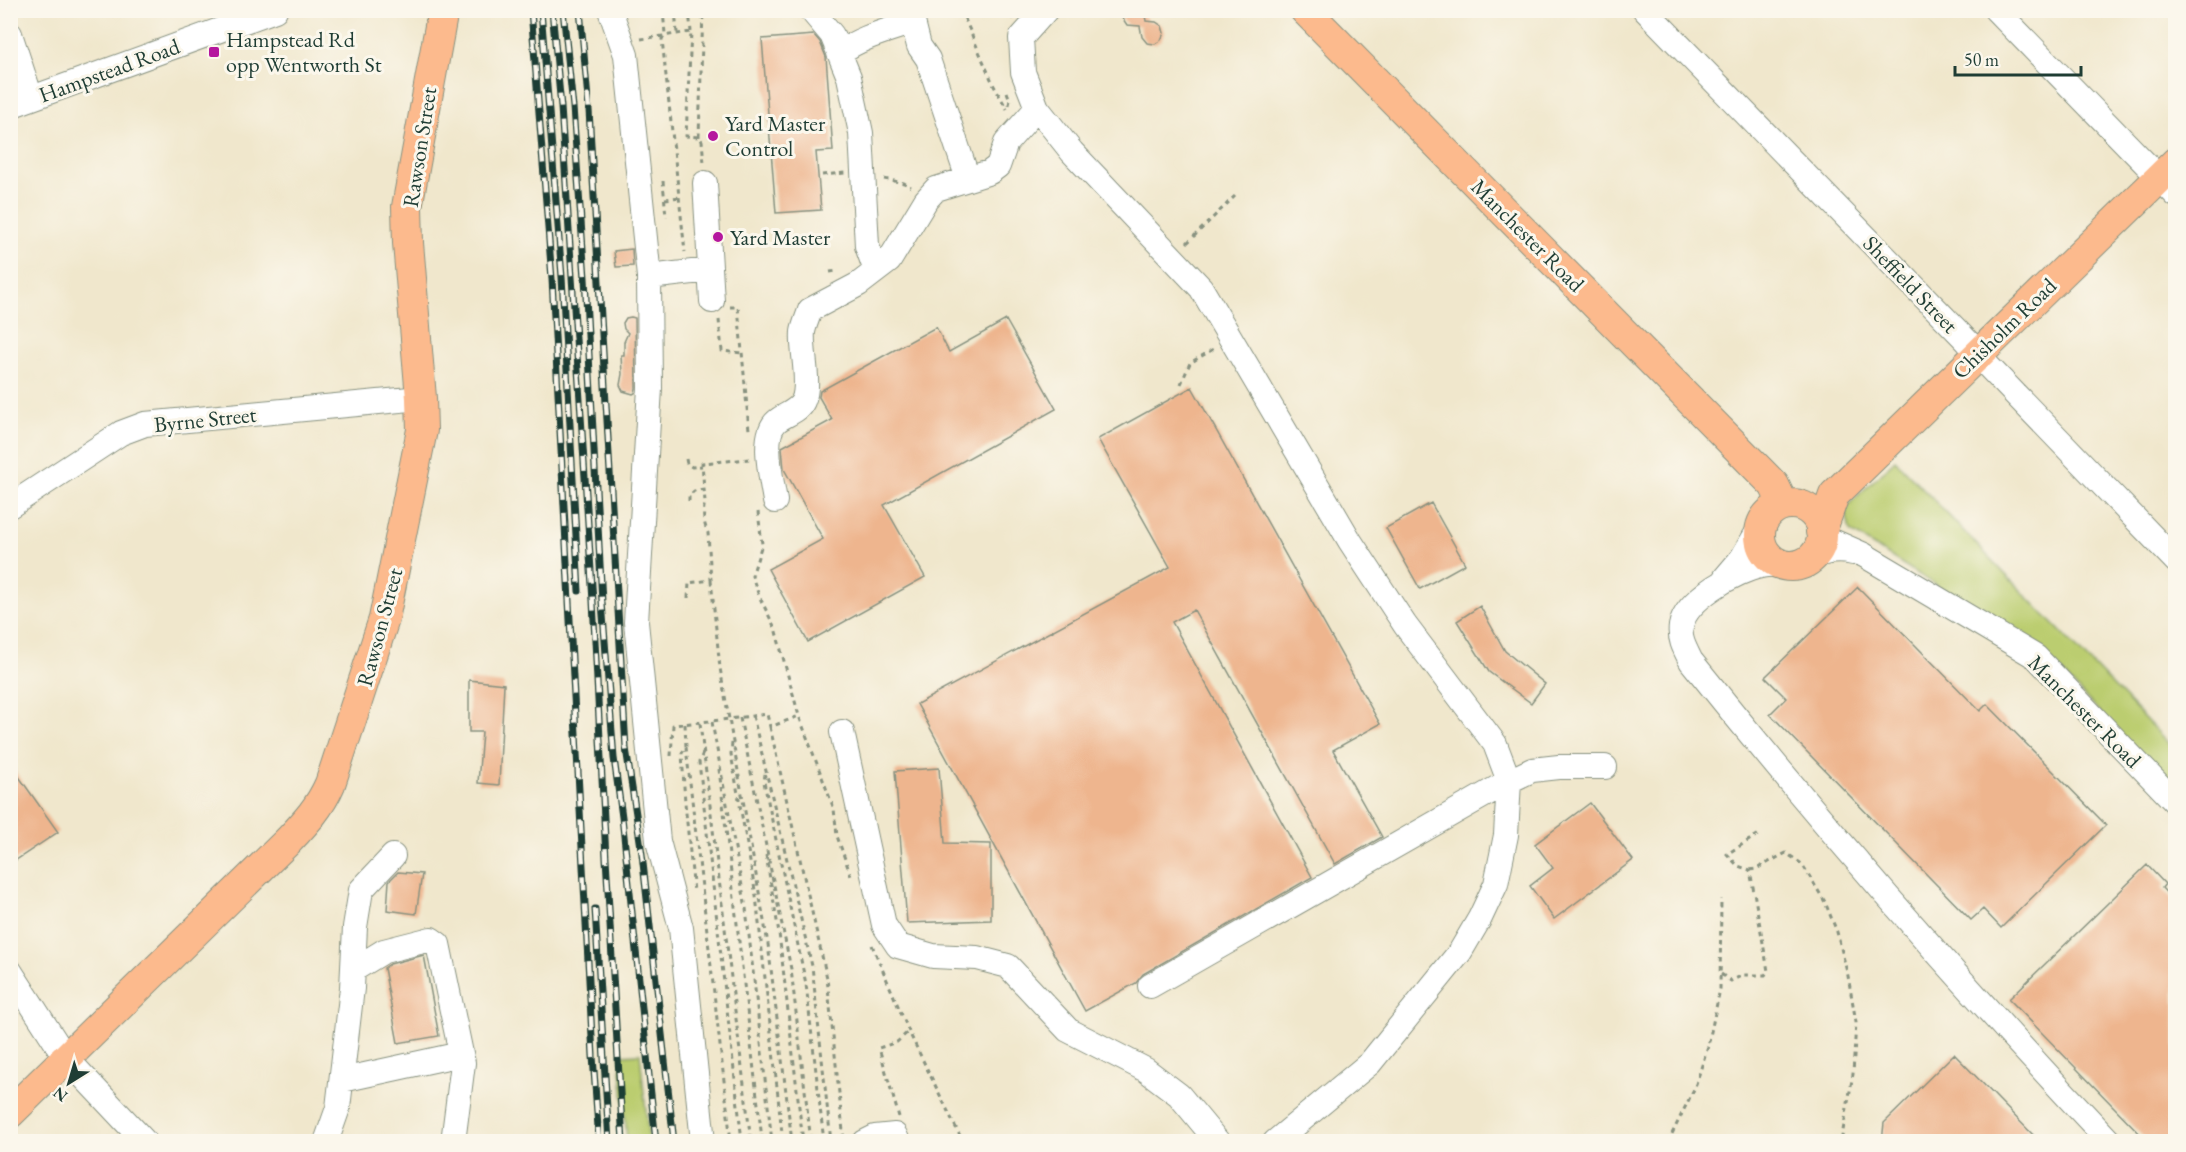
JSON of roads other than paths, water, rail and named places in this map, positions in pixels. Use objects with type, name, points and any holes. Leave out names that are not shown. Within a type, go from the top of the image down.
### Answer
[{"type":"main road","name":"Rawson Street","points":[[10,1113],[290,840],[312,817],[323,801],[384,619],[422,430],[407,207],[443,10]]},
{"type":"main road","name":"Manchester Road","points":[[1305,10],[1750,460],[1766,489],[1768,503],[1776,512]]},
{"type":"main road","name":"Chisholm Road","points":[[1809,548],[1834,495],[1977,354],[2170,178]]},
{"type":"main road","points":[[1776,512],[1804,507],[1813,513],[1819,522],[1809,548],[1768,556],[1762,547],[1760,536],[1776,512],[1834,495]]},
{"type":"street","name":"Hampstead Road","points":[[21,102],[247,15],[275,10]]},
{"type":"street","points":[[610,10],[626,56],[649,277],[638,405],[636,622],[658,841],[681,928],[703,1142]]},
{"type":"street","points":[[811,10],[832,35],[849,77],[861,133],[867,246],[876,271]]},
{"type":"street","name":"Sheffield Street","points":[[1645,10],[2175,561]]},
{"type":"street","points":[[1996,10],[2170,178]]},
{"type":"street","points":[[1054,14],[1021,38],[1023,72],[1037,108],[1072,152],[1201,288],[1356,550],[1405,625],[1496,744],[1509,781],[1506,835],[1496,884],[1460,952],[1370,1063],[1275,1142]]},
{"type":"street","points":[[839,53],[851,44],[911,16],[919,46],[928,59],[968,179]]},
{"type":"street","points":[[10,34],[21,102]]},
{"type":"street","points":[[775,501],[768,448],[771,429],[777,421],[794,411],[803,401],[806,360],[803,333],[810,310],[859,284],[889,261],[926,200],[936,189],[990,172],[998,166],[1006,143],[1037,108]]},
{"type":"street","points":[[705,183],[712,301]]},
{"type":"street","points":[[649,277],[710,270]]},
{"type":"street","name":"Byrne Street","points":[[10,506],[121,433],[145,424],[421,398]]},
{"type":"street","points":[[1776,512],[1742,558],[1719,584],[1687,612],[1682,625],[1681,641],[1692,661],[1866,873],[2008,1033],[2110,1142]]},
{"type":"street","name":"Manchester Road","points":[[1809,548],[1838,542],[1864,555],[2036,657],[2175,803]]},
{"type":"street","points":[[1719,584],[1745,570],[1809,548]]},
{"type":"street","points":[[842,732],[884,925],[898,946],[933,956],[977,958],[1008,966],[1068,1030],[1146,1070],[1179,1095],[1218,1142]]},
{"type":"street","points":[[1150,986],[1509,781],[1532,771],[1559,767],[1605,767]]},
{"type":"street","points":[[326,1142],[338,1108],[342,1080],[355,927],[361,890],[393,855]]},
{"type":"street","points":[[353,970],[384,951],[431,939],[438,944],[463,1063],[453,1142]]},
{"type":"street","points":[[10,971],[66,1058],[145,1142]]},
{"type":"street","points":[[342,1080],[461,1054]]},
{"type":"street","points":[[865,1142],[875,1137],[900,1133]]},
{"type":"railway","points":[[531,10],[552,279],[599,1142]]},
{"type":"railway","points":[[541,10],[562,277],[579,591]]},
{"type":"railway","points":[[552,10],[561,107],[593,601],[623,1142]]},
{"type":"railway","points":[[563,10],[573,107],[585,278],[602,602],[614,758],[656,1142]]},
{"type":"railway","points":[[580,10],[589,110],[626,748],[642,854],[674,1142]]},
{"type":"railway","points":[[595,909],[609,1142]]},
{"type":"place","name":"Hampstead Rd opp Wentworth St","points":[[214,52]]},
{"type":"place","name":"Yard Master Control","points":[[713,136]]},
{"type":"place","name":"Yard Master","points":[[718,237]]}]
